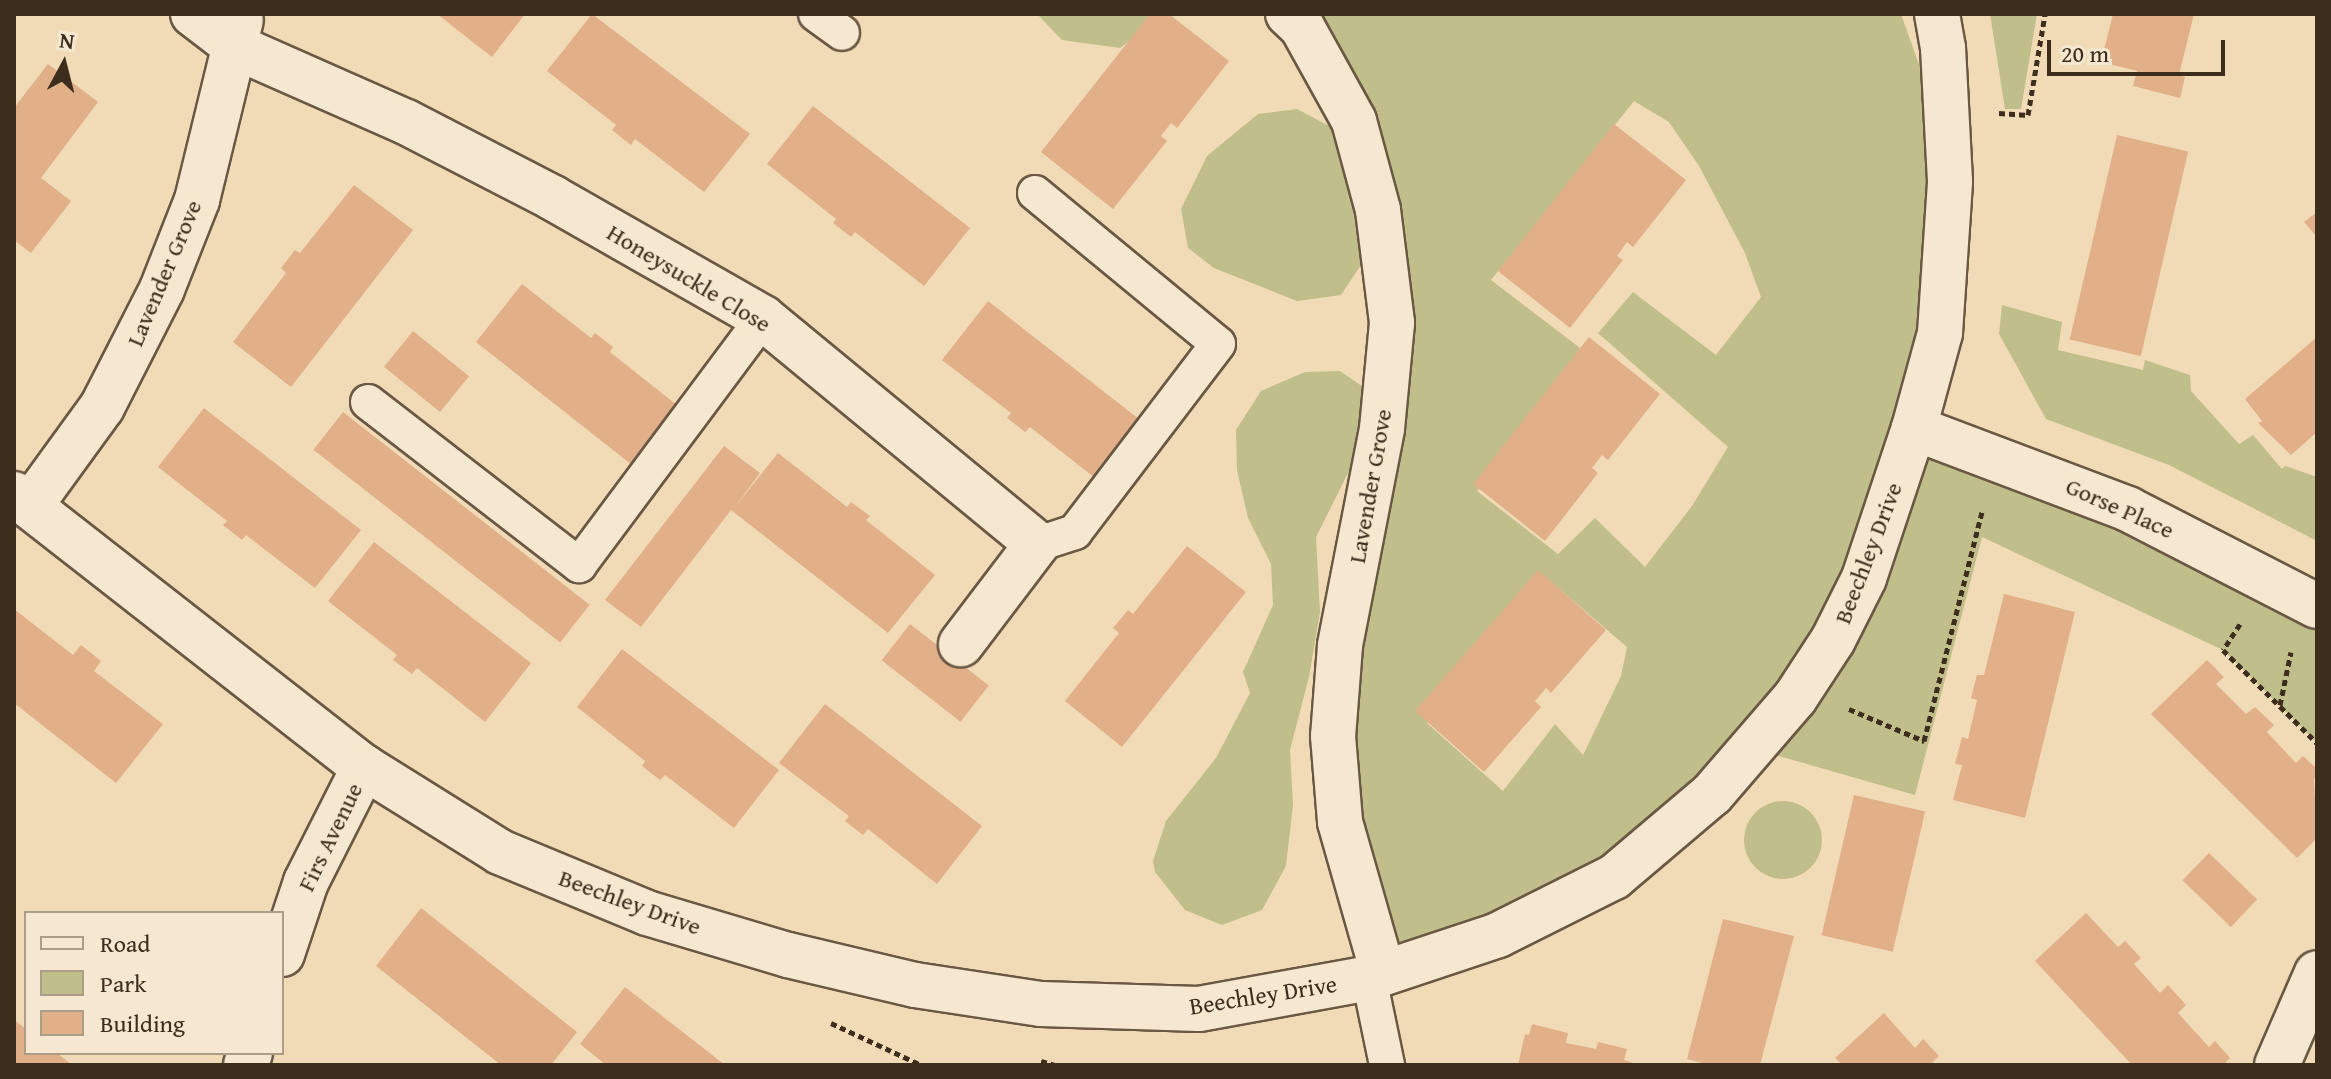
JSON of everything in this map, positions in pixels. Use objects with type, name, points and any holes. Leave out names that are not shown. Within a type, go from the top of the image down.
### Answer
[{"type":"street","name":"Honeysuckle Close","points":[[193,14],[239,31],[553,198],[763,318],[1037,544]]},
{"type":"street","name":"Beechley Drive","points":[[22,500],[364,767],[500,852],[647,913],[788,955],[915,985],[1041,1004],[1199,1009],[1376,976],[1498,935],[1614,877],[1712,794],[1801,689],[1833,640],[1864,578],[1914,428],[1940,333],[1950,181],[1947,109],[1937,14]]},
{"type":"street","name":"Lavender Grove","points":[[1299,18],[1354,121],[1378,210],[1392,323],[1382,429],[1340,646],[1333,736],[1340,822],[1376,976]]},
{"type":"street","name":"Lavender Grove","points":[[22,500],[102,407],[162,289],[197,200],[239,31]]},
{"type":"street","name":"Gorse Place","points":[[1914,428],[2128,509],[2317,606]]},
{"type":"street","points":[[961,644],[1037,544]]},
{"type":"street","name":"Firs Avenue","points":[[284,948],[306,882],[364,767]]},
{"type":"street","points":[[2277,1065],[2317,973]]},
{"type":"lane","points":[[1035,193],[1218,344],[1075,532],[1037,544]]},
{"type":"lane","points":[[368,402],[579,565],[763,318]]},
{"type":"lane","points":[[1376,976],[1387,1065]]},
{"type":"path","points":[[1947,109],[2028,115],[2045,14]]},
{"type":"path","points":[[1801,689],[1924,741],[1996,457]]},
{"type":"path","points":[[2270,580],[2223,650],[2317,743]]},
{"type":"green space","points":[[1037,14],[1157,14],[1154,22],[1120,48],[1062,40]]},
{"type":"green space","points":[[1288,14],[1901,14],[1918,62],[1947,109],[1915,428],[2317,606],[2317,743],[2223,650],[1982,537],[1915,795],[1751,748],[1681,823],[1383,973],[1340,822],[1382,429],[1378,210]],"holes":[[[1634,101],[1669,122],[1699,166],[1745,253],[1761,297],[1716,355],[1633,292],[1598,333],[1728,447],[1692,506],[1645,567],[1595,518],[1558,554],[1477,491],[1597,361],[1491,280]],[[1549,580],[1627,647],[1621,676],[1583,755],[1555,724],[1503,791],[1427,723]]]},
{"type":"green space","points":[[1990,14],[2037,14],[2021,109],[2005,109]]},
{"type":"green space","points":[[1297,109],[1333,128],[1361,196],[1365,259],[1341,295],[1297,301],[1214,268],[1188,248],[1181,209],[1207,156],[1258,114]]},
{"type":"green space","points":[[2002,305],[2062,322],[2058,350],[2143,370],[2145,360],[2190,375],[2191,391],[2239,444],[2253,435],[2282,469],[2285,466],[2317,477],[2317,541],[2169,465],[2046,419],[1999,334]]},
{"type":"green space","points":[[1340,371],[1369,391],[1369,431],[1316,537],[1320,612],[1309,677],[1290,750],[1293,805],[1286,866],[1262,910],[1222,925],[1185,910],[1155,872],[1153,861],[1166,821],[1216,758],[1250,693],[1243,672],[1273,605],[1271,564],[1248,518],[1237,470],[1236,430],[1261,391],[1305,372]]},
{"type":"green space","points":[[1775,801],[1791,801],[1805,807],[1816,818],[1822,840],[1816,862],[1805,873],[1791,879],[1775,879],[1761,873],[1750,862],[1744,848],[1744,832],[1750,818],[1761,807]]},
{"type":"building","points":[[437,14],[525,14],[492,57]]},
{"type":"building","points":[[592,14],[750,134],[704,192],[635,139],[631,145],[612,130],[616,125],[547,71]]},
{"type":"building","points":[[1150,14],[1169,14],[1229,61],[1177,128],[1171,123],[1161,136],[1167,141],[1113,209],[1041,152]]},
{"type":"building","points":[[2113,14],[2194,14],[2179,75],[2185,77],[2180,98],[2133,86],[2137,71],[2101,62]]},
{"type":"building","points":[[48,64],[98,102],[41,178],[71,201],[31,253],[14,240],[14,108]]},
{"type":"building","points":[[813,106],[970,228],[924,286],[855,232],[851,237],[833,223],[836,219],[767,164]]},
{"type":"building","points":[[1614,124],[1686,180],[1633,247],[1627,242],[1617,256],[1623,260],[1570,328],[1498,271]]},
{"type":"building","points":[[2117,135],[2188,151],[2141,356],[2070,340]]},
{"type":"building","points":[[354,185],[413,230],[291,387],[233,342],[286,273],[281,268],[295,250],[300,253]]},
{"type":"building","points":[[2317,212],[2317,237],[2304,222]]},
{"type":"building","points":[[522,284],[591,338],[595,333],[613,347],[610,352],[678,406],[632,465],[476,342]]},
{"type":"building","points":[[988,301],[1144,423],[1099,481],[1030,427],[1025,432],[1007,418],[1011,413],[942,360]]},
{"type":"building","points":[[413,331],[469,376],[440,412],[384,367]]},
{"type":"building","points":[[1589,337],[1660,394],[1608,460],[1602,455],[1592,468],[1598,473],[1545,541],[1473,484]]},
{"type":"building","points":[[2317,337],[2317,432],[2291,455],[2258,423],[2262,421],[2245,399]]},
{"type":"building","points":[[204,408],[361,530],[315,588],[246,535],[242,540],[223,525],[227,521],[158,467]]},
{"type":"building","points":[[343,412],[590,605],[560,643],[313,450]]},
{"type":"building","points":[[724,446],[760,473],[735,507],[778,453],[847,507],[851,502],[870,516],[866,520],[935,575],[888,633],[731,510],[641,627],[605,600]]},
{"type":"building","points":[[374,542],[531,663],[485,722],[417,668],[412,674],[393,660],[397,655],[328,601]]},
{"type":"building","points":[[1187,546],[1246,592],[1122,747],[1065,701],[1119,633],[1113,628],[1128,610],[1133,614]]},
{"type":"building","points":[[1538,570],[1606,630],[1551,693],[1546,688],[1535,701],[1541,707],[1484,772],[1415,711]]},
{"type":"building","points":[[2004,594],[2075,612],[2025,818],[1953,800],[1962,765],[1955,764],[1962,737],[1968,739],[1977,700],[1971,698],[1977,675],[1984,675]]},
{"type":"building","points":[[14,609],[73,655],[81,645],[101,661],[94,671],[163,724],[116,783],[14,703]]},
{"type":"building","points":[[910,624],[989,686],[960,722],[882,660]]},
{"type":"building","points":[[622,649],[779,770],[734,828],[665,775],[660,780],[642,766],[645,761],[577,707]]},
{"type":"building","points":[[2207,660],[2224,677],[2216,684],[2246,714],[2255,707],[2274,725],[2267,732],[2296,763],[2303,756],[2317,769],[2314,780],[2317,838],[2297,858],[2151,714]]},
{"type":"building","points":[[825,704],[982,826],[937,884],[868,829],[863,835],[845,821],[849,816],[779,763]]},
{"type":"building","points":[[1854,795],[1925,811],[1893,952],[1822,935]]},
{"type":"building","points":[[2209,853],[2257,900],[2231,927],[2183,880]]},
{"type":"building","points":[[421,908],[577,1032],[551,1065],[501,1065],[376,966]]},
{"type":"building","points":[[2086,913],[2118,947],[2125,941],[2141,958],[2134,964],[2160,993],[2168,985],[2186,1005],[2178,1013],[2209,1047],[2215,1041],[2230,1058],[2223,1065],[2132,1065],[2035,961]]},
{"type":"building","points":[[1723,919],[1794,936],[1760,1065],[1710,1065],[1687,1059]]},
{"type":"building","points":[[625,987],[725,1065],[606,1065],[580,1044]]},
{"type":"building","points":[[1884,1013],[1915,1048],[1923,1039],[1939,1056],[1930,1065],[1842,1065],[1835,1058]]},
{"type":"building","points":[[14,1020],[24,1028],[24,1055],[60,1055],[72,1065],[14,1065]]},
{"type":"building","points":[[1532,1024],[1568,1033],[1566,1043],[1596,1049],[1598,1042],[1627,1049],[1624,1060],[1640,1065],[1518,1065],[1525,1034],[1529,1035]]}]
